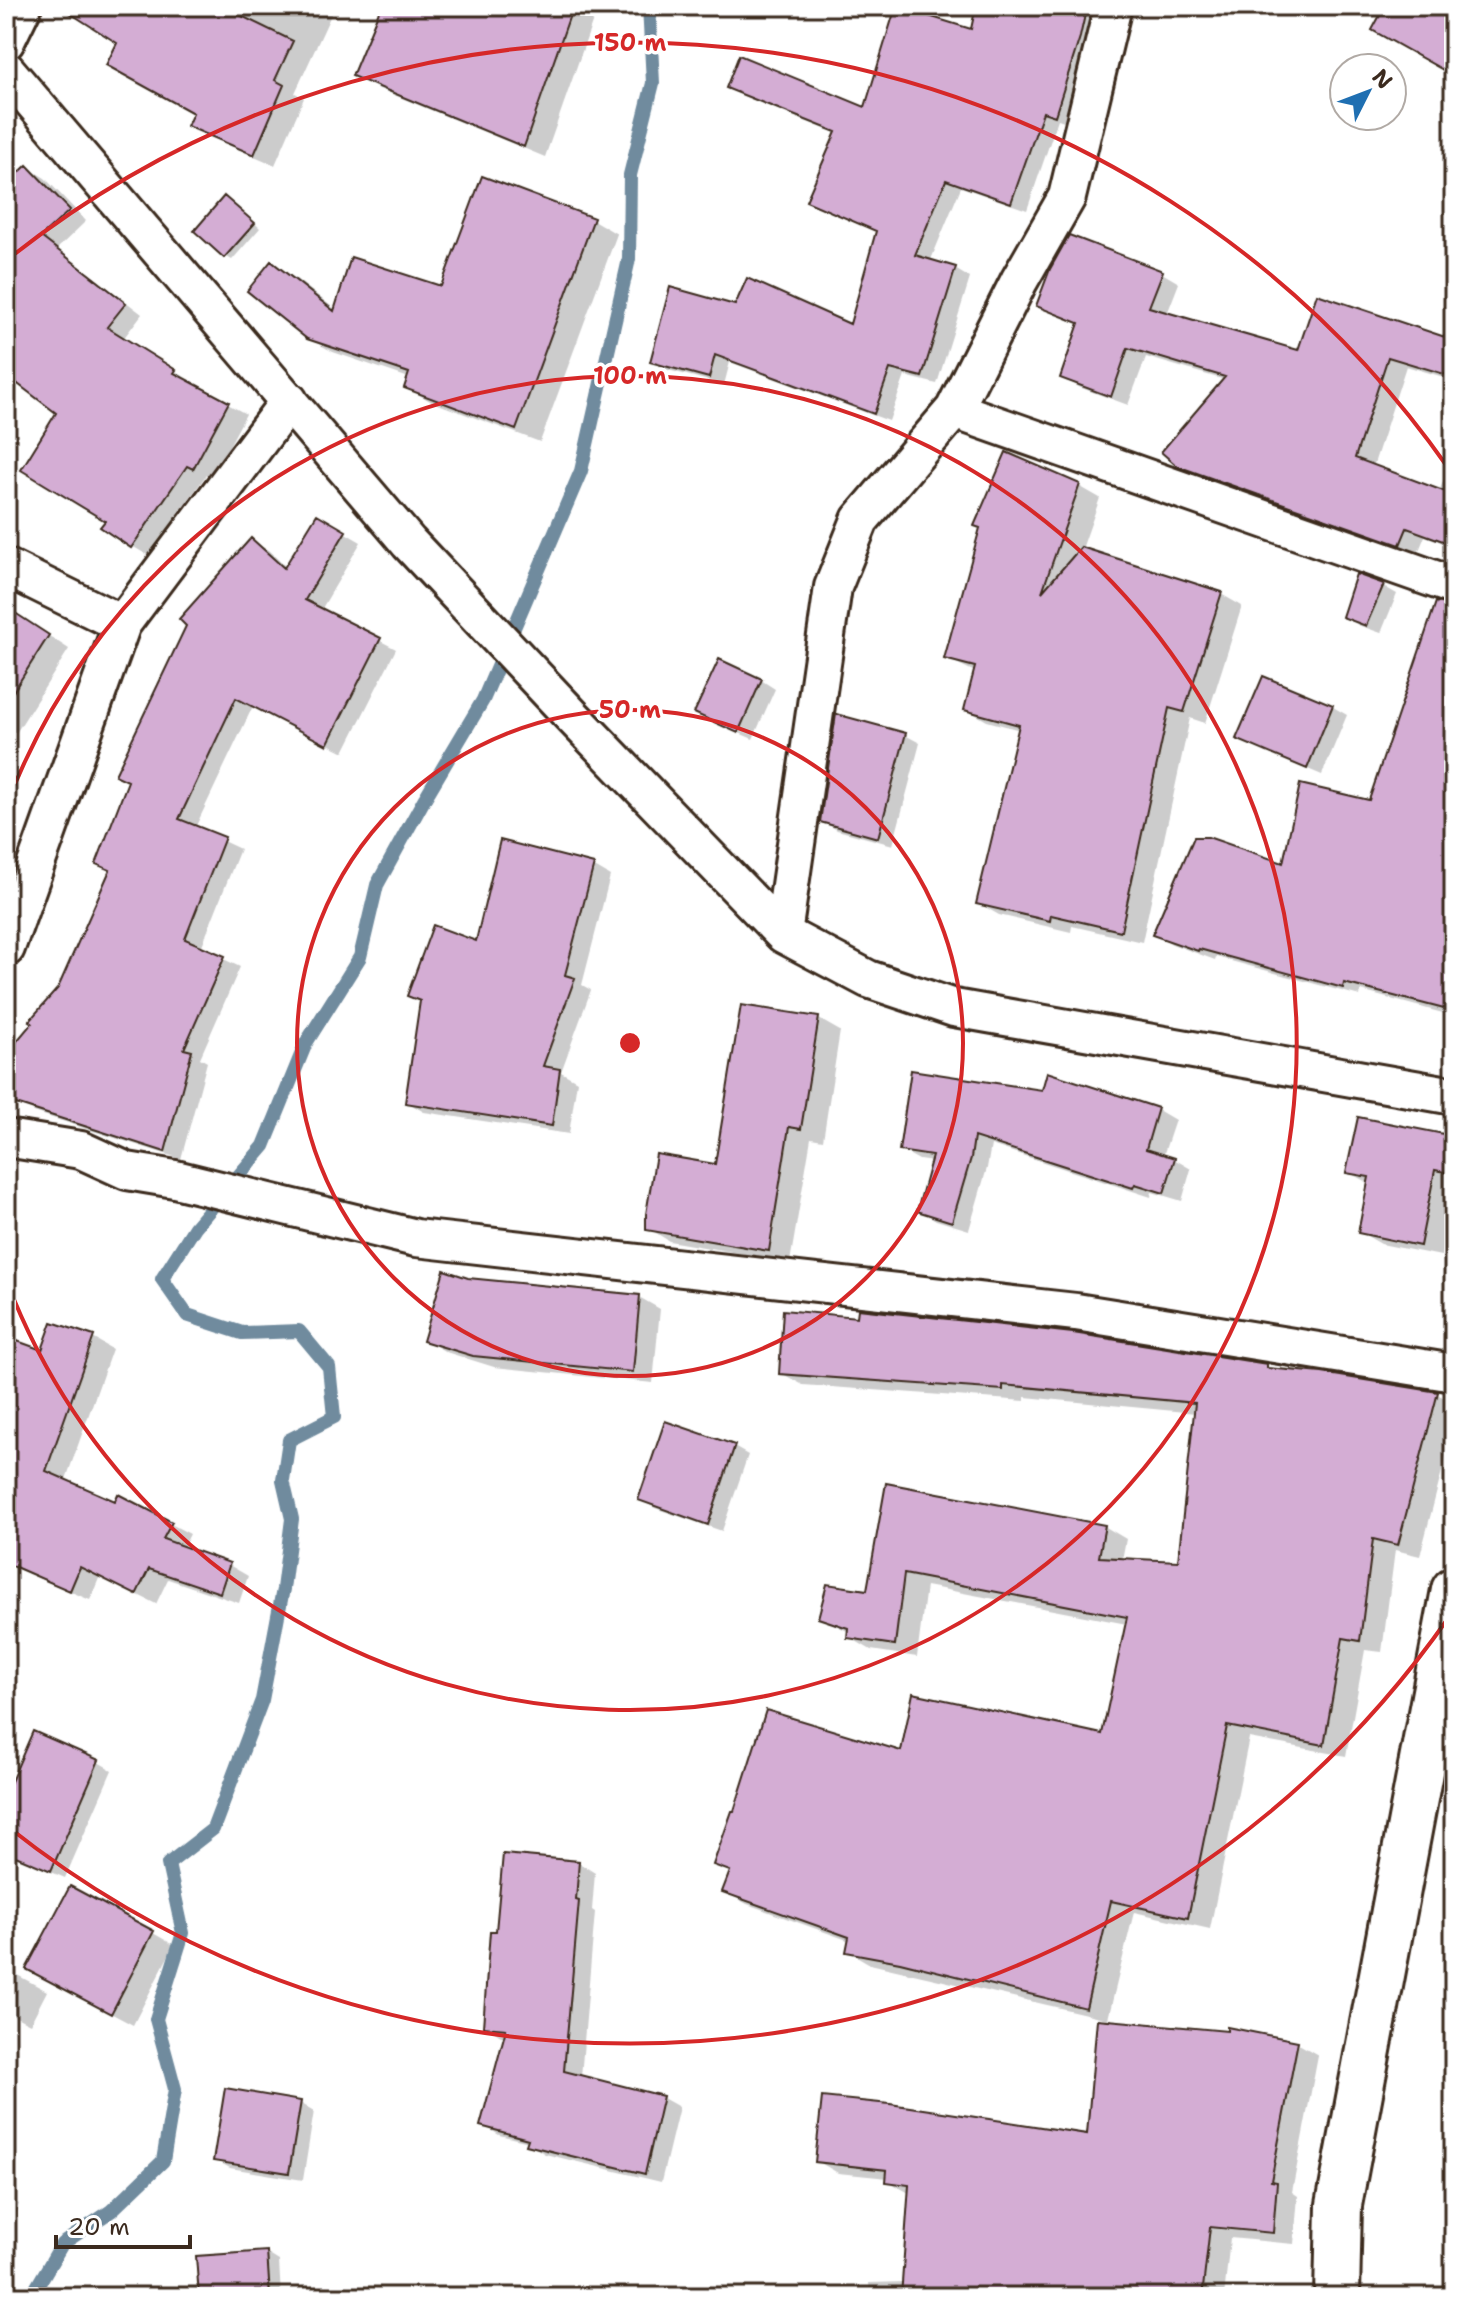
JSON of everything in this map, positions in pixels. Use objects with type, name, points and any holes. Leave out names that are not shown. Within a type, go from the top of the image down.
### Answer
[{"type":"main road","points":[[1337,2297],[1339,2205],[1454,1590]]},
{"type":"street","points":[[6,41],[23,6]]},
{"type":"street","points":[[783,934],[833,587],[860,520],[954,410],[1019,281],[1067,197],[1113,6]]},
{"type":"street","points":[[6,70],[409,543],[783,934],[868,979],[954,1008],[1454,1096]]},
{"type":"street","points":[[6,948],[122,624],[289,401]]},
{"type":"street","points":[[954,410],[1454,586]]},
{"type":"street","points":[[6,567],[122,624]]},
{"type":"street","points":[[6,1138],[81,1150],[127,1171],[175,1179],[416,1238],[1076,1312],[1454,1373]]},
{"type":"building","points":[[59,6],[221,6],[293,41],[275,80],[284,85],[254,155],[187,126],[193,113],[106,65],[117,43]]},
{"type":"building","points":[[381,6],[573,6],[524,147],[352,76]]},
{"type":"building","points":[[896,6],[971,29],[976,6],[1087,6],[1055,116],[1043,112],[1011,203],[946,180],[915,255],[956,267],[922,377],[890,369],[874,414],[715,355],[709,378],[650,362],[670,287],[735,305],[747,278],[850,324],[876,231],[806,201],[836,132],[726,88],[739,55],[865,107]]},
{"type":"building","points":[[1385,6],[1454,6],[1454,76],[1372,30]]},
{"type":"building","points":[[27,165],[70,210],[41,237],[126,303],[107,327],[176,370],[174,373],[229,402],[193,469],[187,466],[131,548],[100,527],[105,521],[21,470],[56,413],[6,375],[6,185]]},
{"type":"building","points":[[482,176],[594,218],[516,430],[404,388],[409,373],[307,339],[247,291],[271,261],[334,311],[351,257],[441,286]]},
{"type":"building","points":[[224,196],[255,223],[224,258],[194,231]]},
{"type":"building","points":[[1069,235],[1163,271],[1149,307],[1298,350],[1317,294],[1454,340],[1454,377],[1388,357],[1355,458],[1454,495],[1454,545],[1407,528],[1400,545],[1177,466],[1161,452],[1225,377],[1128,348],[1111,397],[1060,378],[1079,323],[1036,306],[1050,269]]},
{"type":"building","points":[[1006,452],[1080,484],[1042,592],[1081,547],[1222,592],[1184,712],[1169,708],[1121,931],[1051,915],[1050,921],[976,904],[1019,725],[964,710],[975,667],[944,659],[980,528],[974,526]]},
{"type":"building","points":[[317,514],[346,531],[305,600],[381,638],[327,745],[236,698],[179,819],[225,837],[185,939],[225,956],[184,1049],[192,1051],[165,1152],[16,1104],[6,1096],[6,1054],[58,988],[110,870],[96,864],[128,781],[115,775],[186,626],[179,619],[251,538],[284,568]]},
{"type":"building","points":[[1356,574],[1384,584],[1366,626],[1342,617]]},
{"type":"building","points":[[1436,602],[1454,606],[1454,988],[1448,1010],[1344,983],[1343,988],[1198,951],[1152,935],[1194,837],[1208,837],[1283,863],[1300,784],[1369,800]]},
{"type":"building","points":[[6,607],[49,635],[6,703]]},
{"type":"building","points":[[719,659],[762,679],[738,733],[694,713]]},
{"type":"building","points":[[1263,676],[1333,705],[1307,769],[1236,739]]},
{"type":"building","points":[[836,714],[906,733],[878,838],[820,822]]},
{"type":"building","points":[[500,840],[594,864],[565,975],[575,978],[543,1066],[560,1069],[552,1126],[405,1103],[420,1001],[407,996],[433,925],[476,941]]},
{"type":"building","points":[[741,1005],[819,1017],[801,1129],[789,1127],[769,1251],[646,1230],[656,1154],[715,1164]]},
{"type":"building","points":[[911,1070],[1042,1090],[1047,1072],[1158,1108],[1146,1149],[1175,1158],[1164,1193],[1135,1184],[1133,1188],[974,1137],[952,1222],[917,1211],[932,1156],[899,1151]]},
{"type":"building","points":[[1358,1117],[1454,1136],[1454,1174],[1435,1170],[1420,1246],[1358,1233],[1369,1177],[1346,1173]]},
{"type":"building","points":[[444,1270],[468,1278],[640,1295],[633,1372],[473,1356],[423,1341]]},
{"type":"building","points":[[858,1309],[1073,1333],[1267,1364],[1267,1368],[1322,1373],[1438,1392],[1398,1545],[1373,1539],[1360,1641],[1343,1638],[1324,1745],[1227,1726],[1188,1918],[1111,1901],[1086,2008],[900,1962],[846,1952],[849,1937],[722,1892],[730,1871],[713,1865],[766,1710],[901,1751],[913,1693],[1102,1734],[1127,1617],[904,1574],[895,1645],[847,1638],[848,1628],[818,1618],[827,1584],[867,1590],[886,1483],[1105,1525],[1099,1557],[1178,1561],[1195,1403],[1003,1385],[1003,1390],[779,1374],[783,1310],[857,1317]]},
{"type":"building","points":[[52,1322],[94,1336],[46,1471],[115,1501],[118,1494],[172,1522],[163,1539],[230,1563],[220,1593],[149,1569],[136,1595],[80,1567],[70,1591],[6,1563],[6,1337],[42,1350]]},
{"type":"building","points":[[665,1421],[735,1445],[708,1525],[638,1500]]},
{"type":"building","points":[[33,1731],[99,1760],[51,1871],[6,1852],[6,1793]]},
{"type":"building","points":[[503,1854],[579,1861],[576,1900],[579,1901],[564,2071],[663,2096],[645,2174],[526,2145],[528,2139],[480,2126],[506,2029],[483,2027],[490,1931],[496,1931]]},
{"type":"building","points":[[70,1886],[154,1931],[111,2014],[26,1969]]},
{"type":"building","points":[[1097,2019],[1227,2031],[1227,2027],[1298,2041],[1271,2181],[1277,2182],[1273,2233],[1210,2227],[1202,2297],[901,2297],[909,2185],[886,2182],[887,2170],[815,2162],[822,2097],[890,2104],[1087,2134]]},
{"type":"building","points":[[225,2088],[301,2101],[289,2173],[213,2161]]},
{"type":"building","points":[[267,2251],[270,2297],[199,2297],[196,2256]]},
{"type":"waterway","points":[[31,2297],[62,2244],[111,2211],[163,2161],[175,2089],[156,2019],[183,1933],[168,1864],[213,1829],[262,1700],[283,1589],[292,1519],[283,1480],[289,1440],[334,1417],[329,1367],[299,1331],[242,1333],[187,1315],[162,1279],[195,1227],[264,1146],[306,1043],[360,957],[377,885],[483,700],[581,471],[629,259],[630,175],[653,83],[649,6]]}]
